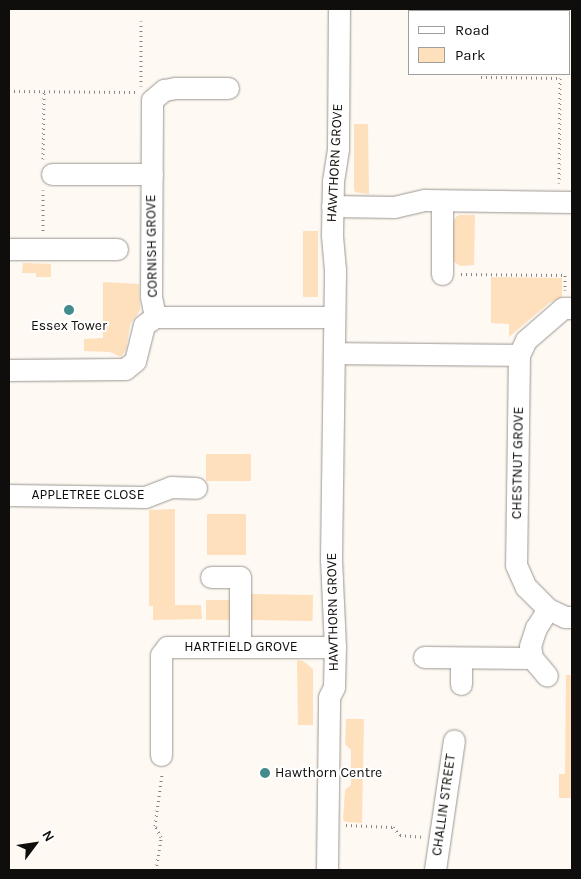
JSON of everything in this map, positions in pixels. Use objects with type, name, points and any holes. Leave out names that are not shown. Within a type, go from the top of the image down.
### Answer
[{"type":"street","name":"HAWTHORN GROVE","points":[[327,870],[328,698],[334,687],[335,647],[331,558],[335,270],[332,206],[333,180],[338,148],[339,9]]},
{"type":"street","name":"CORNISH GROVE","points":[[150,321],[152,100],[164,90],[175,88],[228,88]]},
{"type":"street","name":"CORNISH GROVE","points":[[52,174],[152,174]]},
{"type":"street","points":[[332,206],[394,207],[424,200],[442,202],[565,202]]},
{"type":"street","points":[[442,202],[442,274]]},
{"type":"street","points":[[9,249],[117,248]]},
{"type":"street","points":[[334,353],[519,355],[526,340],[568,308]]},
{"type":"street","points":[[9,370],[125,369],[135,361],[150,321],[334,317]]},
{"type":"street","name":"CHESTNUT GROVE","points":[[519,355],[516,565],[526,586],[548,609],[565,617],[572,617]]},
{"type":"street","name":"APPLETREE CLOSE","points":[[9,495],[144,497],[171,487],[196,488]]},
{"type":"street","points":[[211,577],[240,577],[240,646]]},
{"type":"street","points":[[546,676],[532,658],[530,646],[536,628],[548,609]]},
{"type":"street","name":"HARTFIELD GROVE","points":[[161,755],[161,655],[167,647],[335,647]]},
{"type":"street","points":[[424,657],[532,658]]},
{"type":"street","points":[[461,658],[461,684]]},
{"type":"street","name":"CHALLIN STREET","points":[[435,870],[438,839],[447,796],[454,740]]},
{"type":"path","points":[[9,91],[140,92],[141,21]]},
{"type":"path","points":[[481,77],[560,78],[565,202]]},
{"type":"path","points":[[442,274],[565,275],[568,308]]},
{"type":"path","points":[[156,870],[161,837],[155,826],[162,775],[161,755]]},
{"type":"path","points":[[328,824],[393,828],[400,834],[438,839]]},
{"type":"green space","points":[[354,124],[368,124],[369,194],[355,192],[354,189]]},
{"type":"green space","points":[[460,215],[475,215],[474,265],[460,266],[453,261],[453,222]]},
{"type":"green space","points":[[303,231],[318,231],[318,297],[303,297]]},
{"type":"green space","points":[[23,263],[51,264],[51,277],[36,277],[36,273],[22,273]]},
{"type":"green space","points":[[491,277],[562,278],[562,297],[549,303],[509,337],[509,324],[491,323]]},
{"type":"green space","points":[[103,282],[139,284],[140,310],[130,325],[126,350],[121,357],[110,352],[84,351],[84,339],[103,338]]},
{"type":"green space","points":[[206,454],[251,454],[251,481],[206,481]]},
{"type":"green space","points":[[175,509],[175,605],[201,605],[202,619],[153,620],[153,606],[149,606],[149,510]]},
{"type":"green space","points":[[207,514],[246,514],[246,555],[207,555]]},
{"type":"green space","points":[[251,594],[313,595],[313,621],[251,620]]},
{"type":"green space","points":[[206,600],[232,600],[232,620],[206,620]]},
{"type":"green space","points":[[297,660],[303,661],[313,669],[313,725],[298,725]]},
{"type":"green space","points":[[566,675],[572,675],[572,798],[559,798],[559,774],[565,774]]},
{"type":"green space","points":[[346,719],[364,719],[362,823],[346,822],[343,820],[345,790],[351,785],[351,750],[345,744]]},
{"type":"place","name":"Essex Tower","points":[[69,310]]},
{"type":"place","name":"Hawthorn Centre","points":[[265,773]]}]
